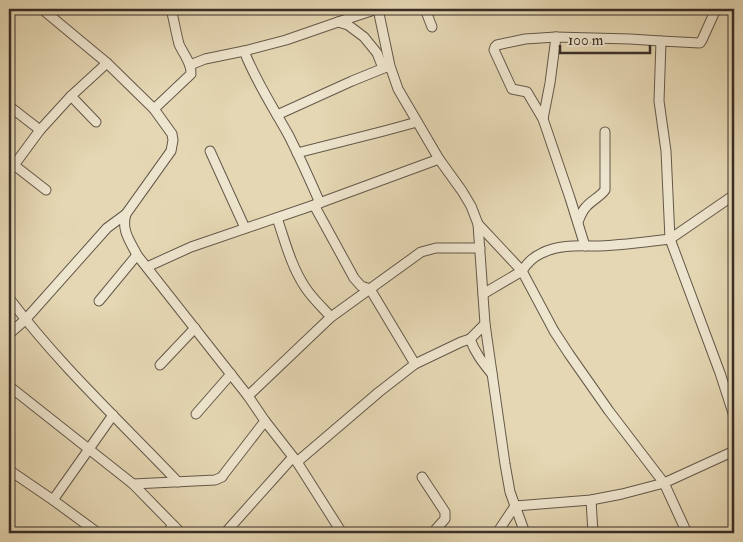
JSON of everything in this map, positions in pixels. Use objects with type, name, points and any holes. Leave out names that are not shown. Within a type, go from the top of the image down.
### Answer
[{"type":"street","points":[[9,334],[26,320],[107,228],[126,214],[171,152],[174,140],[154,108],[108,63],[42,9]]},
{"type":"street","points":[[154,108],[191,74],[190,64],[179,42],[172,9]]},
{"type":"street","points":[[190,64],[286,40],[378,9],[387,67]]},
{"type":"street","points":[[425,9],[432,28]]},
{"type":"street","points":[[585,246],[543,119],[527,92],[512,89],[494,50],[495,47],[526,39],[556,37],[700,43],[716,9]]},
{"type":"street","points":[[338,22],[348,25],[364,37],[387,67],[417,122],[471,206],[478,224],[485,324],[506,470],[515,506],[525,533]]},
{"type":"street","points":[[543,119],[556,37]]},
{"type":"street","points":[[661,41],[659,101],[666,151],[670,239],[734,416]]},
{"type":"street","points":[[244,51],[255,77],[297,152],[317,204],[354,278],[361,286],[370,289],[415,364]]},
{"type":"street","points":[[46,190],[11,168],[40,130],[71,96],[108,63]]},
{"type":"street","points":[[277,115],[387,67]]},
{"type":"street","points":[[71,96],[96,122]]},
{"type":"street","points":[[9,106],[40,130]]},
{"type":"street","points":[[297,152],[417,122]]},
{"type":"street","points":[[578,222],[584,209],[606,190],[605,132]]},
{"type":"street","points":[[210,152],[245,228]]},
{"type":"street","points":[[147,267],[192,247],[317,204],[439,158]]},
{"type":"street","points":[[483,294],[522,271],[532,258],[548,250],[571,246],[630,244],[670,239],[734,196]]},
{"type":"street","points":[[126,214],[124,229],[137,255],[248,396],[295,460],[342,533]]},
{"type":"street","points":[[277,218],[301,281],[331,317]]},
{"type":"street","points":[[478,224],[522,271],[554,331],[569,354],[609,411],[664,483],[687,533]]},
{"type":"street","points":[[248,396],[331,317],[424,251],[436,248],[480,248]]},
{"type":"street","points":[[99,301],[137,255]]},
{"type":"street","points":[[9,298],[56,355],[178,482]]},
{"type":"street","points":[[225,533],[295,460],[372,398],[415,364],[461,342],[470,340],[485,324]]},
{"type":"street","points":[[160,365],[195,328]]},
{"type":"street","points":[[470,340],[480,360],[492,374]]},
{"type":"street","points":[[196,414],[231,374]]},
{"type":"street","points":[[9,386],[133,484],[181,533]]},
{"type":"street","points":[[53,500],[113,415]]},
{"type":"street","points":[[133,484],[215,480],[222,477],[265,421]]},
{"type":"street","points":[[515,506],[591,500],[622,494],[664,483],[734,451]]},
{"type":"street","points":[[9,470],[98,533]]},
{"type":"street","points":[[422,478],[446,516],[435,532]]},
{"type":"street","points":[[591,500],[593,533]]},
{"type":"street","points":[[496,533],[515,506]]},
{"type":"street","points":[[167,533],[173,525]]}]
